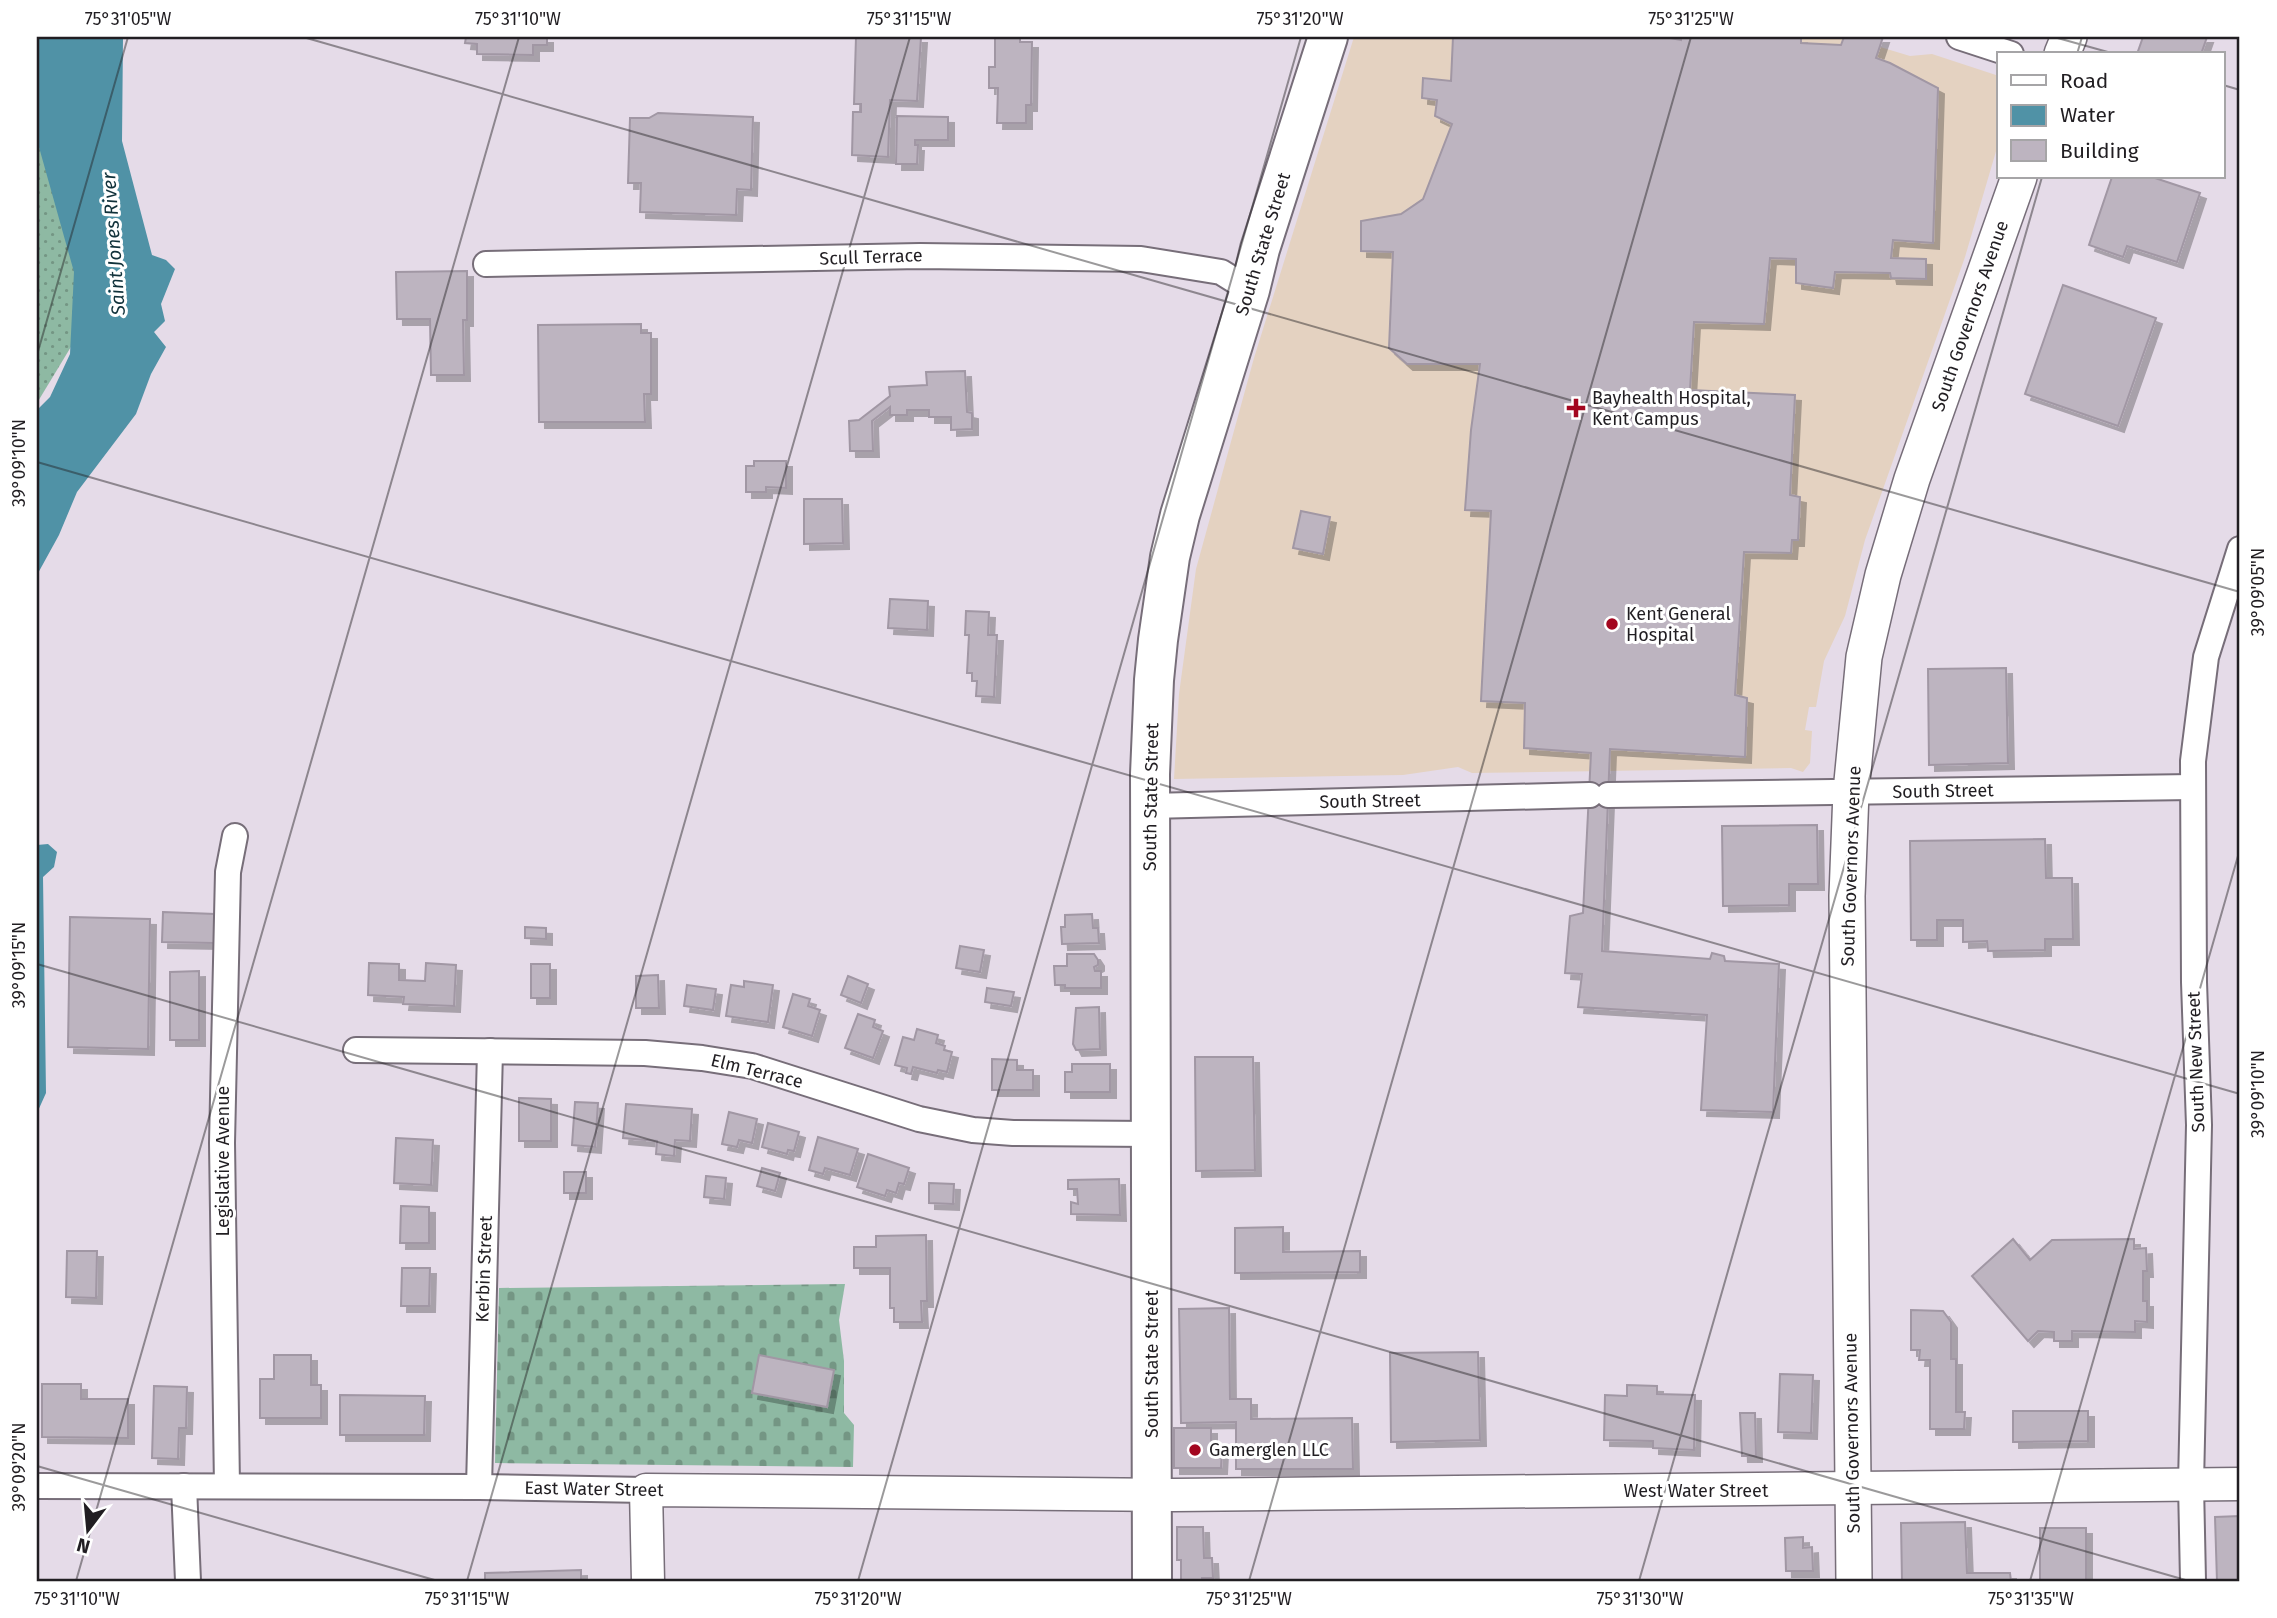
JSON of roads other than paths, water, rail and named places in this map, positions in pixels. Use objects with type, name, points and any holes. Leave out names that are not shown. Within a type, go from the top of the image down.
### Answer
[{"type":"main road","name":"South State Street","points":[[1152,1581],[1150,806],[1154,680],[1170,557],[1180,515],[1250,290],[1260,248],[1328,37]]},
{"type":"main road","name":"South Governors Avenue","points":[[1854,1581],[1847,896],[1851,792],[1864,657],[1883,575],[1912,479],[2019,178]]},
{"type":"street","points":[[1959,37],[2005,52]]},
{"type":"street","name":"Scull Terrace","points":[[486,264],[920,256],[1141,259],[1221,272],[1250,290]]},
{"type":"street","name":"South New Street","points":[[2193,1581],[2191,1484],[2199,1125],[2194,982],[2193,761],[2207,657],[2240,549]]},
{"type":"street","name":"South Street","points":[[1150,806],[1800,790],[1851,792],[2193,787]]},
{"type":"street","name":"Legislative Avenue","points":[[227,1486],[222,1143],[228,872],[235,836]]},
{"type":"street","name":"Elm Terrace","points":[[356,1050],[645,1053],[702,1058],[752,1066],[919,1119],[973,1129],[1013,1133],[1152,1134]]},
{"type":"street","name":"Kerbin Street","points":[[479,1487],[490,1051]]},
{"type":"street","name":"West Water Street","points":[[1152,1495],[2240,1484]]},
{"type":"street","name":"East Water Street","points":[[37,1486],[479,1487],[1152,1495]]},
{"type":"street","points":[[184,1486],[188,1581]]},
{"type":"street","points":[[646,1490],[648,1581]]},
{"type":"water","name":"Saint Jones River","points":[[37,37],[123,37],[122,141],[152,255],[166,260],[175,269],[161,304],[165,321],[154,332],[166,347],[151,374],[136,414],[77,492],[59,535],[37,575],[37,410],[50,397],[70,354],[74,272],[37,140]]},
{"type":"water","points":[[48,844],[57,852],[54,867],[43,877],[46,1093],[37,1113],[37,845]]},
{"type":"place","name":"Bayhealth Hospital, Kent Campus","points":[[1576,408]]},
{"type":"place","name":"Kent General Hospital","points":[[1612,624]]},
{"type":"place","name":"Gamerglen LLC","points":[[1195,1450]]}]
